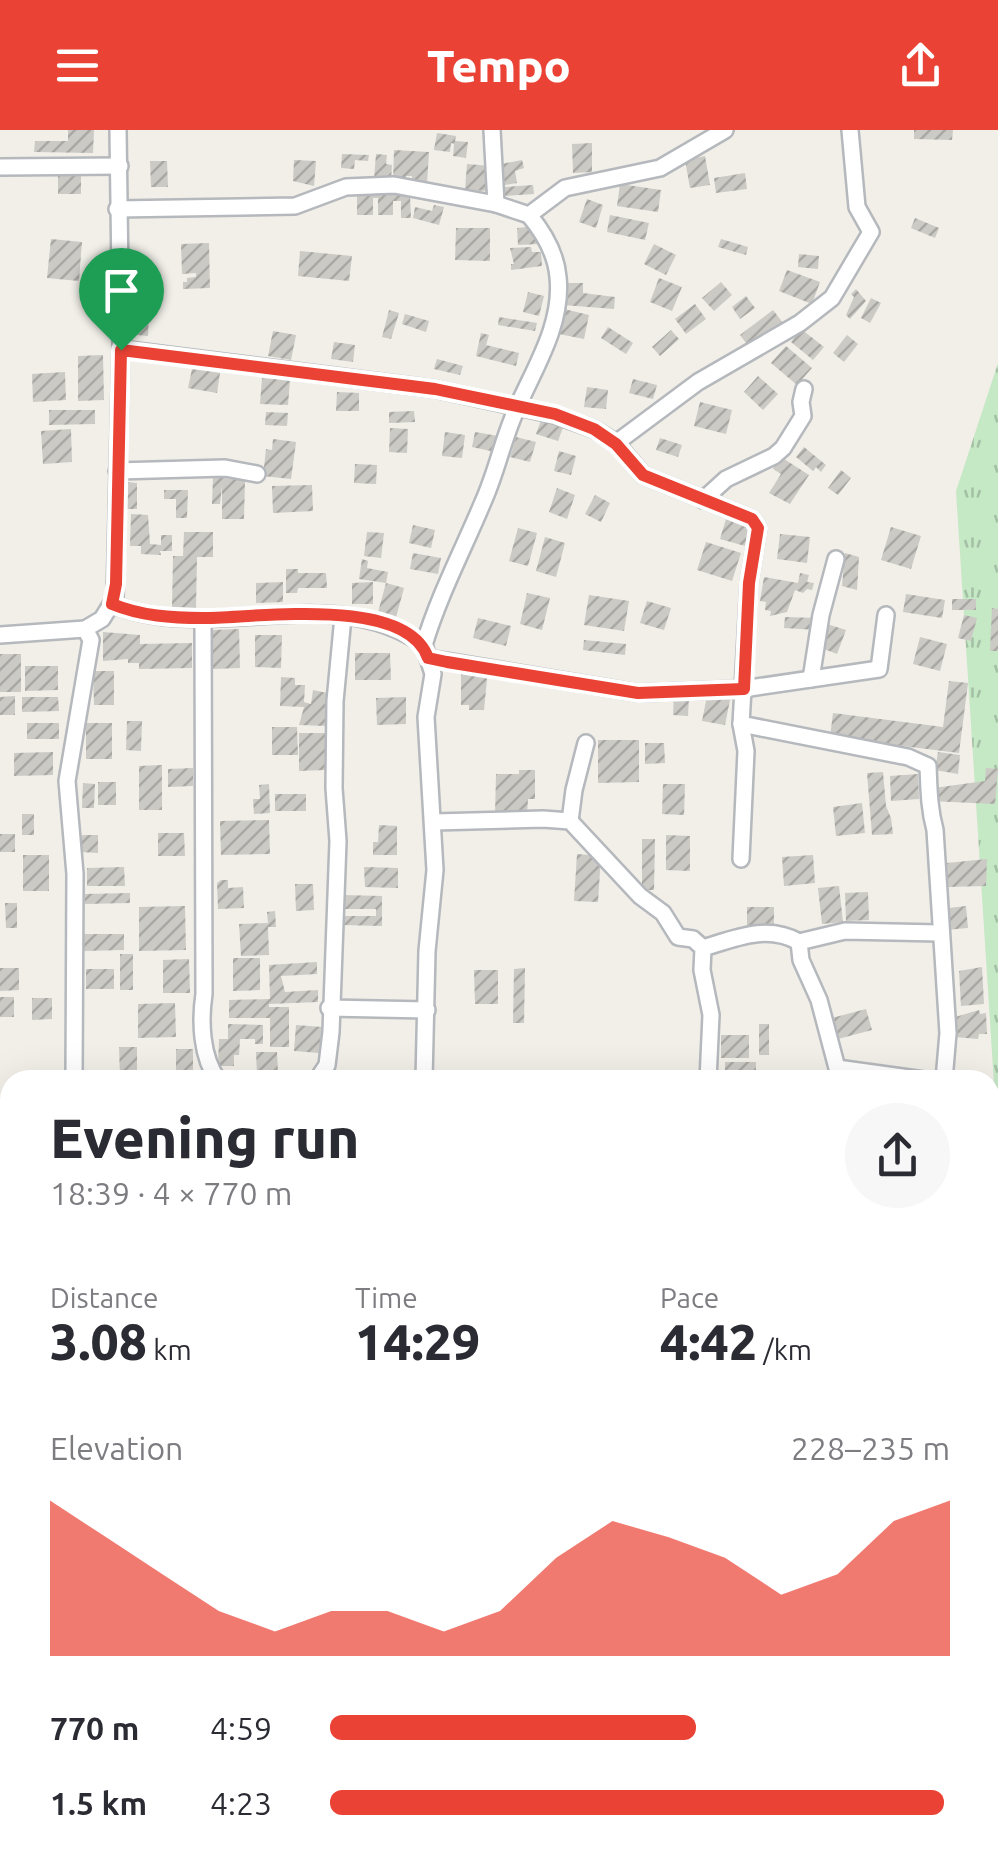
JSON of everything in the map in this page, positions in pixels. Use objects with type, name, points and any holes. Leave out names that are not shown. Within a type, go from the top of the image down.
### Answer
[{"type":"street","points":[[0,635],[85,629],[102,620],[112,604],[116,584],[121,350],[118,130]]},
{"type":"street","points":[[492,130],[496,204]]},
{"type":"street","points":[[529,215],[565,188],[660,168],[725,130]]},
{"type":"street","points":[[616,444],[698,382],[800,323],[832,298],[871,232],[856,207],[850,130]]},
{"type":"street","points":[[0,167],[120,166]]},
{"type":"street","points":[[117,209],[295,206],[346,187],[394,185],[496,204],[529,215],[555,257],[557,308],[538,368],[518,406],[483,504],[444,588],[426,652],[434,674],[426,717],[426,745],[435,870],[424,1070]]},
{"type":"street","points":[[121,350],[435,389],[578,422],[616,444],[643,475],[752,519],[758,528],[749,583],[741,859]]},
{"type":"street","points":[[703,500],[726,479],[783,448],[803,416],[804,389]]},
{"type":"street","points":[[117,471],[225,468],[257,474]]},
{"type":"street","points":[[811,679],[836,558]]},
{"type":"street","points":[[112,604],[146,615],[203,618],[343,616],[384,624],[426,652],[638,693],[744,689],[879,669],[886,615]]},
{"type":"street","points":[[322,1070],[328,1056],[338,841],[335,701],[343,616]]},
{"type":"street","points":[[203,618],[204,974],[200,1022],[211,1070]]},
{"type":"street","points":[[74,1070],[75,874],[67,781],[91,640],[85,629]]},
{"type":"street","points":[[742,724],[908,756],[928,766],[927,803],[935,830],[948,1033],[945,1070]]},
{"type":"street","points":[[570,822],[586,743]]},
{"type":"street","points":[[434,822],[570,822],[632,888],[663,913],[678,937],[693,940],[704,948]]},
{"type":"street","points":[[704,948],[754,933],[783,933],[799,942],[845,931],[939,933]]},
{"type":"street","points":[[799,942],[801,960],[819,1000],[837,1068],[852,1070]]},
{"type":"street","points":[[704,948],[702,970],[711,1015],[708,1070]]},
{"type":"street","points":[[329,1008],[427,1010]]},
{"type":"green space","points":[[998,363],[998,1070],[993,1070],[956,491]]},
{"type":"building","points":[[68,130],[94,130],[93,153],[34,152],[35,141],[68,141]]},
{"type":"building","points":[[914,130],[953,130],[952,140],[914,139]]},
{"type":"building","points":[[437,133],[468,142],[466,158],[453,156],[451,143],[450,152],[434,150]]},
{"type":"building","points":[[592,143],[592,172],[573,173],[572,144]]},
{"type":"building","points":[[394,150],[429,152],[427,184],[412,183],[412,176],[406,176],[406,183],[393,182]]},
{"type":"building","points":[[342,154],[369,155],[368,161],[355,160],[354,169],[341,168]]},
{"type":"building","points":[[376,154],[387,155],[386,164],[392,165],[391,180],[374,179]]},
{"type":"building","points":[[705,156],[710,185],[690,188],[685,160]]},
{"type":"building","points":[[294,160],[316,161],[314,186],[293,181]]},
{"type":"building","points":[[522,160],[524,168],[515,171],[517,183],[505,185],[501,164]]},
{"type":"building","points":[[150,161],[167,161],[168,187],[151,187]]},
{"type":"building","points":[[467,164],[491,166],[489,191],[465,190]]},
{"type":"building","points":[[58,173],[81,173],[81,194],[58,194]]},
{"type":"building","points":[[745,173],[747,189],[716,193],[714,178]]},
{"type":"building","points":[[620,184],[661,190],[658,212],[617,206]]},
{"type":"building","points":[[533,185],[534,194],[505,196],[505,187]]},
{"type":"building","points":[[401,188],[401,195],[410,195],[411,218],[401,218],[401,201],[393,201],[393,215],[378,215],[378,198],[373,198],[373,215],[357,215],[357,189]]},
{"type":"building","points":[[587,199],[603,205],[596,228],[579,222]]},
{"type":"building","points":[[434,205],[444,207],[439,225],[413,218],[415,207],[432,211]]},
{"type":"building","points":[[610,215],[649,223],[645,240],[607,232]]},
{"type":"building","points":[[915,218],[939,228],[935,238],[911,228]]},
{"type":"building","points":[[537,226],[539,244],[518,245],[517,228]]},
{"type":"building","points":[[456,228],[490,228],[490,261],[455,260]]},
{"type":"building","points":[[51,239],[82,242],[79,281],[47,278]]},
{"type":"building","points":[[721,239],[748,247],[746,255],[718,247]]},
{"type":"building","points":[[209,243],[210,288],[183,289],[183,282],[196,277],[196,273],[182,274],[181,244]]},
{"type":"building","points":[[654,244],[676,255],[666,275],[644,264]]},
{"type":"building","points":[[531,247],[532,252],[541,252],[542,266],[511,270],[514,264],[510,248]]},
{"type":"building","points":[[300,251],[352,256],[349,281],[298,276]]},
{"type":"building","points":[[799,254],[819,256],[818,269],[798,267]]},
{"type":"building","points":[[787,270],[820,282],[812,304],[779,291]]},
{"type":"building","points":[[659,278],[682,287],[672,311],[650,302]]},
{"type":"building","points":[[721,282],[732,295],[714,311],[702,298]]},
{"type":"building","points":[[564,283],[583,283],[583,293],[615,297],[614,309],[563,305]]},
{"type":"building","points":[[856,289],[866,301],[850,319],[846,315]]},
{"type":"building","points":[[528,292],[544,296],[539,316],[523,312]]},
{"type":"building","points":[[746,296],[755,308],[740,319],[732,307]]},
{"type":"building","points":[[871,298],[881,303],[870,323],[861,318]]},
{"type":"building","points":[[695,304],[706,319],[686,334],[675,319]]},
{"type":"building","points":[[564,309],[589,315],[584,339],[559,334]]},
{"type":"building","points":[[138,310],[149,311],[148,336],[137,335]]},
{"type":"building","points":[[389,310],[399,313],[391,339],[382,337]]},
{"type":"building","points":[[773,310],[783,323],[749,347],[740,335]]},
{"type":"building","points":[[405,314],[429,321],[426,332],[402,324]]},
{"type":"building","points":[[499,317],[537,323],[535,331],[498,325]]},
{"type":"building","points":[[608,327],[633,343],[626,354],[601,338]]},
{"type":"building","points":[[801,329],[824,347],[813,360],[791,342]]},
{"type":"building","points":[[671,330],[679,339],[660,356],[652,347]]},
{"type":"building","points":[[273,331],[296,335],[291,360],[268,356]]},
{"type":"building","points":[[481,333],[489,335],[486,345],[519,353],[516,366],[476,356]]},
{"type":"building","points":[[847,335],[858,344],[844,362],[833,353]]},
{"type":"building","points":[[334,342],[355,345],[353,362],[331,359]]},
{"type":"building","points":[[786,346],[812,368],[797,385],[771,363]]},
{"type":"building","points":[[103,355],[104,400],[78,401],[78,356]]},
{"type":"building","points":[[437,359],[463,366],[460,375],[434,369]]},
{"type":"building","points":[[192,369],[220,373],[217,393],[188,388]]},
{"type":"building","points":[[65,372],[66,400],[33,402],[32,374]]},
{"type":"building","points":[[758,376],[778,394],[763,410],[744,392]]},
{"type":"building","points":[[262,378],[290,380],[288,405],[260,404]]},
{"type":"building","points":[[633,379],[657,385],[653,399],[629,393]]},
{"type":"building","points":[[587,387],[608,390],[606,409],[584,407]]},
{"type":"building","points":[[337,392],[359,393],[359,411],[336,411]]},
{"type":"building","points":[[700,402],[732,410],[726,434],[694,426]]},
{"type":"building","points":[[49,410],[95,410],[95,424],[49,425]]},
{"type":"building","points":[[414,411],[415,422],[389,423],[389,412]]},
{"type":"building","points":[[266,412],[288,413],[287,426],[265,425]]},
{"type":"building","points":[[543,415],[565,422],[558,441],[536,434]]},
{"type":"building","points":[[390,428],[408,429],[407,453],[389,452]]},
{"type":"building","points":[[71,429],[72,462],[43,464],[41,431]]},
{"type":"building","points":[[445,432],[465,435],[462,458],[442,456]]},
{"type":"building","points":[[475,432],[498,436],[495,452],[472,447]]},
{"type":"building","points":[[516,437],[536,442],[530,462],[510,457]]},
{"type":"building","points":[[660,438],[682,445],[678,457],[656,450]]},
{"type":"building","points":[[273,439],[296,442],[291,479],[263,476],[266,449],[272,450]]},
{"type":"building","points":[[804,447],[826,465],[821,472],[816,467],[813,471],[796,457]]},
{"type":"building","points":[[559,451],[576,456],[571,475],[554,471]]},
{"type":"building","points":[[781,457],[809,475],[790,504],[769,493],[781,474],[773,469]]},
{"type":"building","points":[[355,464],[377,465],[376,484],[354,483]]},
{"type":"building","points":[[841,470],[851,478],[838,495],[828,488]]},
{"type":"building","points":[[213,477],[245,480],[244,519],[222,519],[222,486],[220,504],[212,504]]},
{"type":"building","points":[[127,482],[137,483],[137,509],[126,509]]},
{"type":"building","points":[[312,485],[313,511],[273,513],[272,486]]},
{"type":"building","points":[[557,488],[575,495],[567,519],[549,512]]},
{"type":"building","points":[[164,490],[188,490],[187,518],[176,518],[176,499],[164,499]]},
{"type":"building","points":[[595,495],[610,503],[601,522],[585,514]]},
{"type":"building","points":[[131,514],[148,515],[150,544],[161,545],[161,535],[172,535],[172,551],[141,554],[141,546],[130,546]]},
{"type":"building","points":[[726,519],[750,526],[745,546],[720,539]]},
{"type":"building","points":[[413,525],[435,530],[431,548],[409,543]]},
{"type":"building","points":[[891,527],[921,536],[911,569],[881,560]]},
{"type":"building","points":[[518,528],[537,533],[528,566],[509,561]]},
{"type":"building","points":[[184,532],[213,532],[213,557],[197,557],[196,608],[172,607],[173,556],[183,556]]},
{"type":"building","points":[[367,532],[384,533],[381,558],[364,556]]},
{"type":"building","points":[[780,534],[810,537],[807,563],[777,559]]},
{"type":"building","points":[[545,537],[565,543],[556,577],[536,571]]},
{"type":"building","points":[[706,542],[741,553],[732,581],[697,570]]},
{"type":"building","points":[[413,553],[441,558],[438,574],[410,569]]},
{"type":"building","points":[[845,553],[859,557],[857,590],[842,586]]},
{"type":"building","points":[[362,559],[368,561],[367,568],[388,572],[386,583],[359,579]]},
{"type":"building","points":[[286,569],[326,573],[327,588],[298,588],[297,593],[286,593]]},
{"type":"building","points":[[800,573],[809,575],[807,582],[814,583],[812,590],[795,590],[787,612],[770,616],[771,611],[765,610],[766,602],[760,601],[764,577],[798,583]]},
{"type":"building","points":[[283,582],[283,602],[256,603],[256,583]]},
{"type":"building","points":[[373,582],[373,604],[352,604],[352,583]]},
{"type":"building","points":[[386,583],[404,588],[395,621],[377,616]]},
{"type":"building","points":[[527,593],[550,598],[542,630],[520,624]]},
{"type":"building","points":[[906,594],[945,600],[942,618],[903,612]]},
{"type":"building","points":[[589,595],[629,601],[624,631],[584,625]]},
{"type":"building","points":[[952,599],[976,599],[976,610],[952,610]]},
{"type":"building","points":[[647,601],[671,608],[664,630],[640,623]]},
{"type":"building","points":[[992,608],[998,609],[998,651],[990,651]]},
{"type":"building","points":[[964,615],[977,618],[971,641],[958,638]]},
{"type":"building","points":[[785,617],[817,618],[816,630],[784,628]]},
{"type":"building","points":[[478,618],[511,626],[506,646],[473,638]]},
{"type":"building","points":[[827,624],[846,630],[837,654],[819,647]]},
{"type":"building","points":[[239,629],[240,668],[212,669],[212,630]]},
{"type":"building","points":[[103,632],[140,635],[140,644],[192,643],[192,668],[139,669],[139,663],[128,663],[128,659],[103,661]]},
{"type":"building","points":[[255,635],[282,635],[281,668],[255,667]]},
{"type":"building","points":[[920,637],[947,644],[940,671],[913,664]]},
{"type":"building","points":[[584,640],[626,644],[625,655],[583,650]]},
{"type":"building","points":[[355,653],[390,653],[391,680],[355,680]]},
{"type":"building","points":[[0,654],[21,654],[21,692],[0,692]]},
{"type":"building","points":[[25,666],[58,666],[58,690],[25,691]]},
{"type":"building","points":[[461,669],[488,669],[484,710],[469,710],[469,705],[461,705]]},
{"type":"building","points":[[93,671],[114,671],[114,705],[94,705]]},
{"type":"building","points":[[281,677],[295,678],[295,685],[305,685],[304,702],[311,704],[313,690],[327,693],[326,726],[299,725],[304,707],[280,706]]},
{"type":"building","points":[[949,681],[968,683],[959,753],[830,737],[833,713],[943,727]]},
{"type":"building","points":[[15,696],[15,715],[0,715],[0,697]]},
{"type":"building","points":[[674,696],[689,697],[688,716],[673,715]]},
{"type":"building","points":[[707,696],[730,700],[725,725],[702,721]]},
{"type":"building","points":[[22,697],[58,697],[59,711],[22,712]]},
{"type":"building","points":[[406,697],[406,724],[377,725],[376,698]]},
{"type":"building","points":[[127,721],[142,721],[141,751],[126,750]]},
{"type":"building","points":[[27,723],[59,723],[59,739],[27,739]]},
{"type":"building","points":[[86,723],[112,723],[112,759],[86,759]]},
{"type":"building","points":[[272,727],[297,727],[298,755],[272,755]]},
{"type":"building","points":[[299,733],[325,733],[325,770],[299,771]]},
{"type":"building","points":[[598,740],[639,740],[639,782],[598,783]]},
{"type":"building","points":[[645,743],[664,743],[665,763],[645,764]]},
{"type":"building","points":[[53,752],[53,775],[14,776],[14,753]]},
{"type":"building","points":[[938,752],[960,755],[958,774],[935,770]]},
{"type":"building","points":[[162,765],[162,810],[139,810],[139,766]]},
{"type":"building","points":[[193,768],[193,786],[168,787],[168,769]]},
{"type":"building","points":[[986,768],[998,769],[995,804],[930,801],[934,788],[985,781]]},
{"type":"building","points":[[519,770],[535,770],[535,799],[528,799],[527,816],[495,815],[496,774],[519,774]]},
{"type":"building","points":[[883,772],[893,834],[872,835],[867,773]]},
{"type":"building","points":[[918,774],[919,799],[891,801],[890,776]]},
{"type":"building","points":[[98,782],[116,782],[116,805],[98,805]]},
{"type":"building","points":[[83,783],[95,784],[94,808],[82,808]]},
{"type":"building","points":[[269,784],[270,813],[254,814],[253,799],[260,799],[259,785]]},
{"type":"building","points":[[663,784],[685,784],[684,815],[662,814]]},
{"type":"building","points":[[275,794],[306,794],[306,811],[275,811]]},
{"type":"building","points":[[862,803],[865,833],[836,836],[833,807]]},
{"type":"building","points":[[22,814],[34,814],[34,835],[22,835]]},
{"type":"building","points":[[269,820],[270,854],[221,855],[220,821]]},
{"type":"building","points":[[379,825],[397,826],[397,855],[373,855]]},
{"type":"building","points":[[158,833],[184,833],[185,856],[158,856]]},
{"type":"building","points":[[0,834],[15,834],[15,852],[0,852]]},
{"type":"building","points":[[82,835],[98,835],[98,853],[81,852]]},
{"type":"building","points":[[666,835],[690,836],[690,871],[666,870]]},
{"type":"building","points":[[642,839],[655,839],[654,890],[642,890]]},
{"type":"building","points":[[577,854],[601,856],[598,902],[574,901]]},
{"type":"building","points":[[23,855],[49,855],[49,891],[23,891]]},
{"type":"building","points":[[813,855],[815,883],[784,886],[782,857]]},
{"type":"building","points":[[987,859],[986,886],[947,887],[947,863]]},
{"type":"building","points":[[124,867],[125,886],[87,886],[87,868]]},
{"type":"building","points":[[364,867],[398,868],[398,888],[365,887]]},
{"type":"building","points":[[228,880],[228,888],[243,887],[244,908],[218,909],[217,883]]},
{"type":"building","points":[[295,884],[313,884],[314,910],[296,911]]},
{"type":"building","points":[[839,886],[843,922],[822,924],[818,888]]},
{"type":"building","points":[[868,892],[869,920],[846,921],[845,893]]},
{"type":"building","points":[[130,893],[130,903],[85,904],[85,894]]},
{"type":"building","points":[[343,895],[382,896],[382,926],[342,925],[342,916],[376,916],[376,909],[342,909]]},
{"type":"building","points":[[5,903],[17,903],[17,928],[6,928]]},
{"type":"building","points":[[185,906],[186,950],[139,951],[139,907]]},
{"type":"building","points":[[966,906],[968,928],[945,930],[940,909]]},
{"type":"building","points":[[747,907],[774,907],[774,927],[747,927]]},
{"type":"building","points":[[275,911],[276,927],[268,927],[269,955],[241,956],[239,924],[268,923],[267,912]]},
{"type":"building","points":[[84,934],[124,934],[124,950],[84,951]]},
{"type":"building","points":[[120,954],[133,954],[133,990],[120,990]]},
{"type":"building","points":[[233,958],[260,958],[260,990],[233,991]]},
{"type":"building","points":[[189,959],[190,993],[163,993],[163,960]]},
{"type":"building","points":[[317,962],[317,974],[281,976],[285,992],[318,990],[318,1002],[269,1004],[289,1007],[289,1047],[270,1047],[270,1018],[229,1018],[229,1000],[270,999],[269,965]]},
{"type":"building","points":[[982,967],[984,1004],[961,1006],[959,971]]},
{"type":"building","points":[[0,968],[19,968],[19,990],[0,991]]},
{"type":"building","points":[[525,968],[524,1023],[513,1023],[514,969]]},
{"type":"building","points":[[86,969],[114,969],[114,989],[86,989]]},
{"type":"building","points":[[474,970],[498,970],[498,1004],[475,1004]]},
{"type":"building","points":[[0,997],[14,997],[14,1017],[0,1017]]},
{"type":"building","points":[[32,998],[52,998],[52,1019],[32,1020]]},
{"type":"building","points":[[175,1003],[176,1037],[138,1038],[138,1004]]},
{"type":"building","points":[[866,1009],[872,1030],[834,1040],[828,1019]]},
{"type":"building","points":[[979,1010],[980,1014],[986,1013],[987,1034],[979,1034],[978,1039],[955,1037],[955,1017]]},
{"type":"building","points":[[228,1024],[263,1025],[263,1044],[255,1044],[255,1039],[240,1039],[234,1066],[218,1066],[219,1039],[228,1039]]},
{"type":"building","points":[[759,1024],[769,1024],[769,1055],[759,1055]]},
{"type":"building","points":[[296,1025],[322,1027],[319,1053],[294,1051]]},
{"type":"building","points":[[721,1035],[749,1035],[749,1058],[721,1058]]},
{"type":"building","points":[[119,1047],[137,1047],[137,1070],[120,1070]]},
{"type":"building","points":[[176,1049],[193,1049],[193,1070],[176,1070]]},
{"type":"building","points":[[256,1052],[277,1052],[278,1070],[257,1070]]},
{"type":"building","points":[[725,1062],[756,1062],[756,1070],[725,1070]]},
{"type":"route","points":[[121,350],[435,389],[555,414],[594,429],[616,444],[643,475],[752,519],[758,528],[749,583],[744,689],[638,693],[447,662],[428,658],[424,645],[416,639],[369,618],[162,616],[112,604],[116,584],[121,350]]}]
